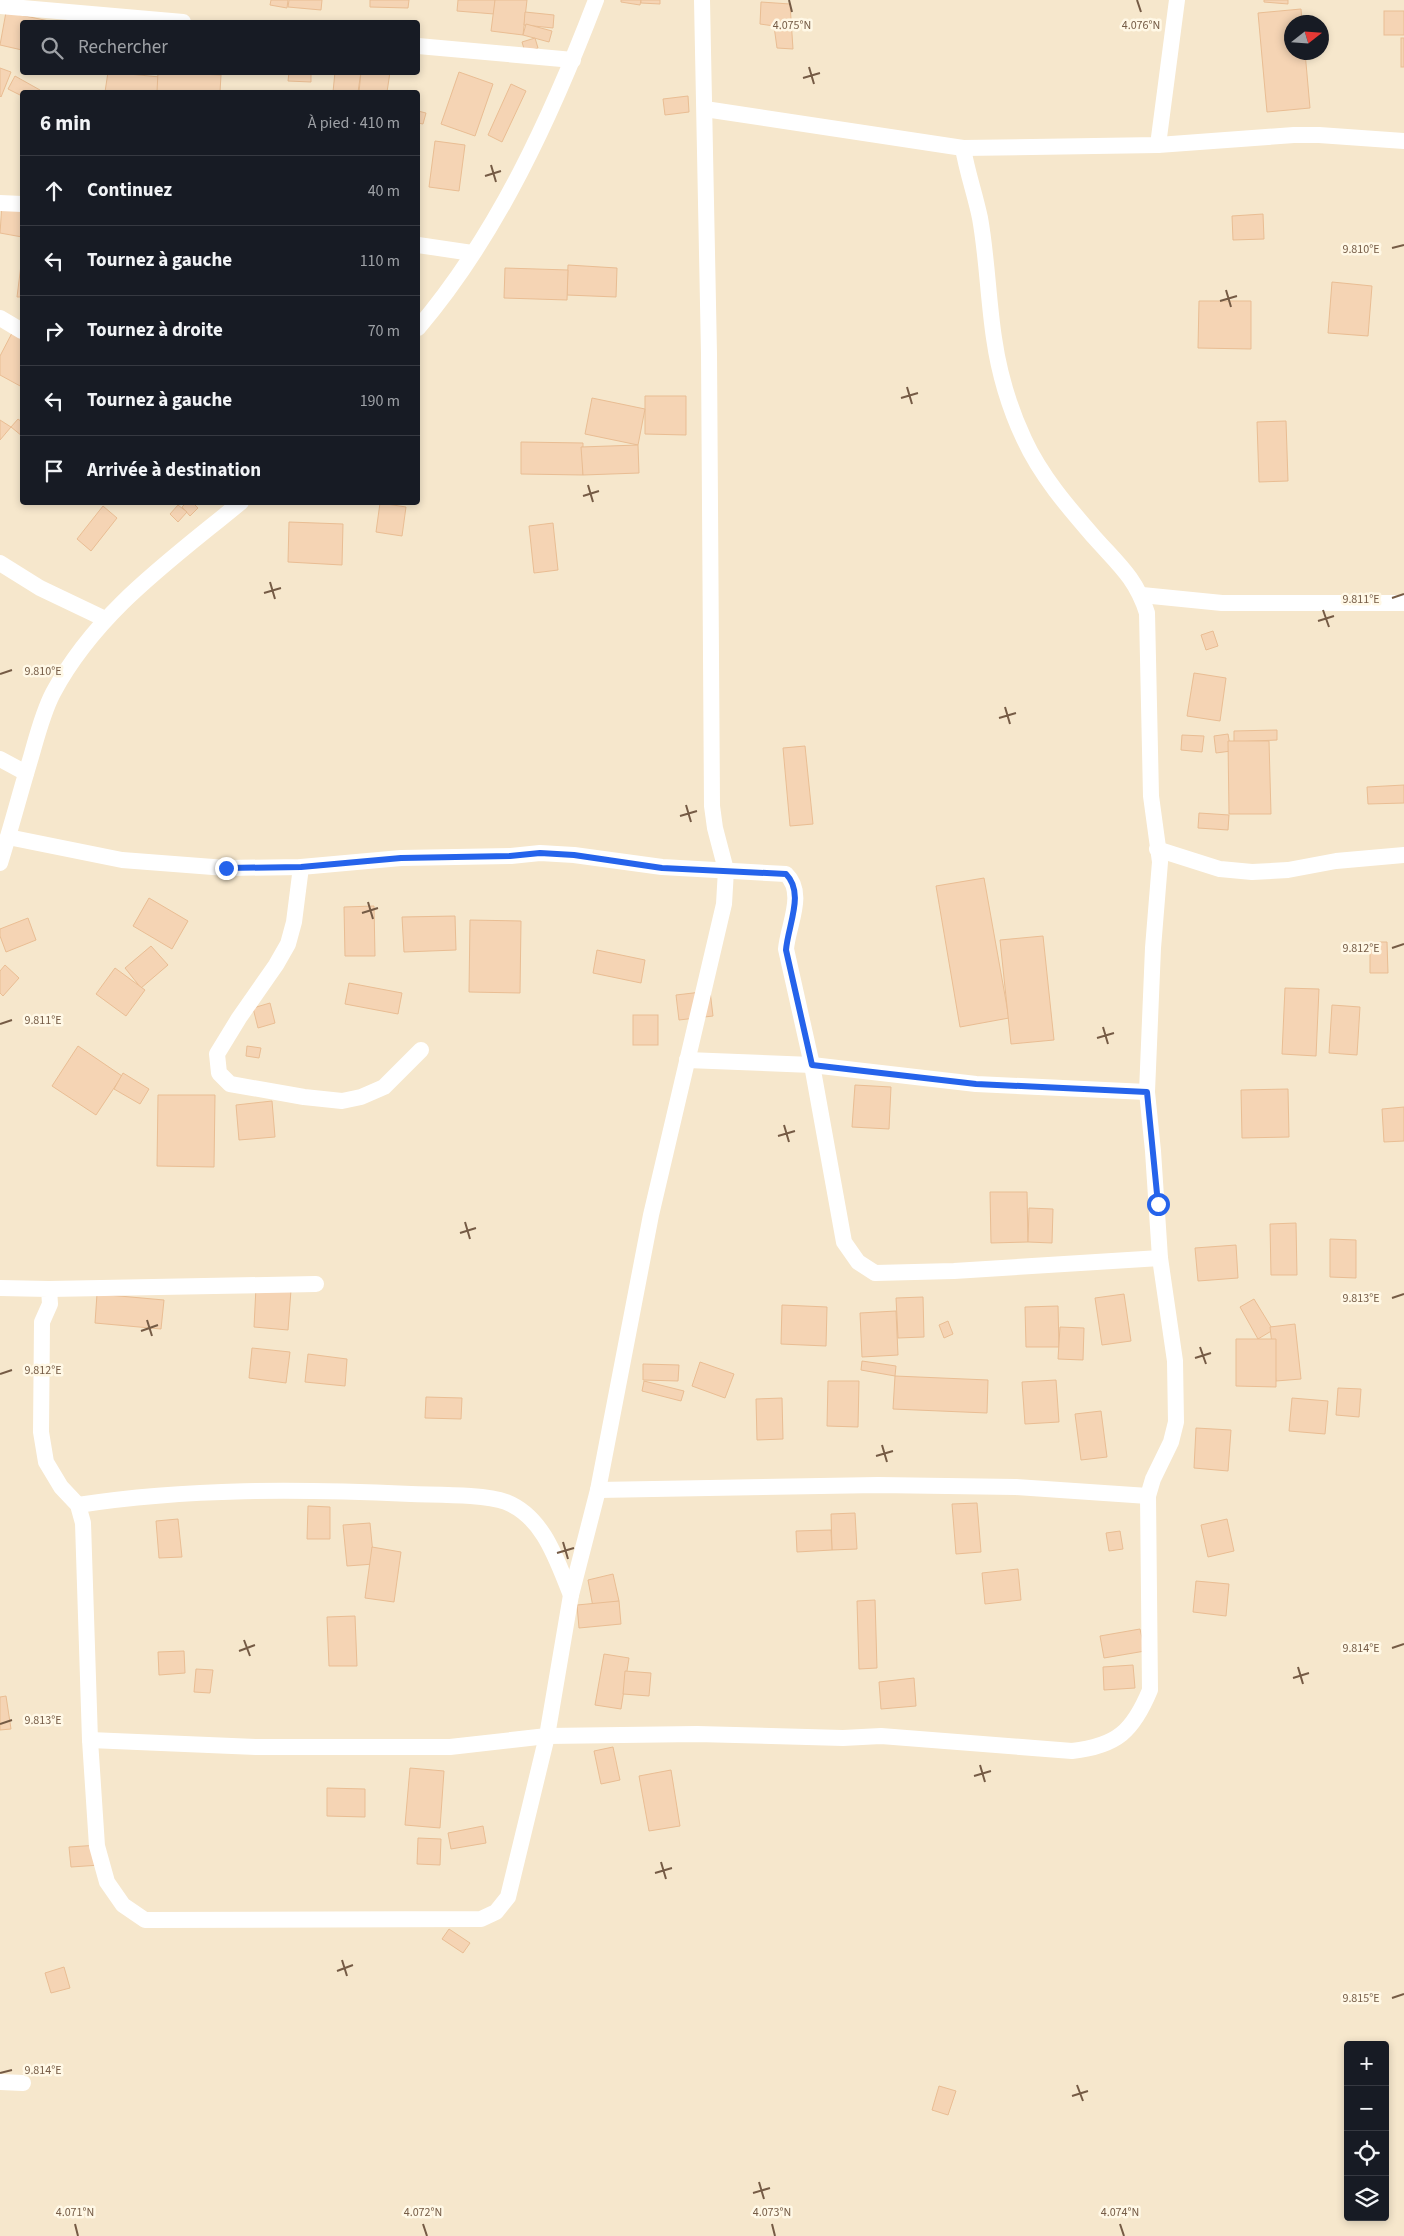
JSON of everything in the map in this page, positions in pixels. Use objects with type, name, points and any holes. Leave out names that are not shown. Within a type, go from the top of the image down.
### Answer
[{"type":"street","points":[[420,326],[434,309],[472,253],[524,166],[573,60],[596,0]]},
{"type":"street","points":[[49,1289],[50,1304],[42,1322],[41,1432],[46,1462],[61,1487],[78,1505],[83,1523],[90,1740],[97,1846],[107,1882],[124,1905],[145,1920],[481,1919],[496,1912],[508,1897],[547,1736],[571,1596],[598,1490],[651,1215],[671,1137],[686,1060],[724,904],[726,870],[715,828],[712,806],[709,354],[702,0]]},
{"type":"street","points":[[1158,145],[1177,0]]},
{"type":"street","points":[[0,6],[160,20]]},
{"type":"street","points":[[420,46],[573,60]]},
{"type":"street","points":[[705,109],[963,148],[1158,145],[1294,135],[1319,135],[1404,142]]},
{"type":"street","points":[[90,1740],[256,1747],[450,1747],[547,1736],[698,1734],[843,1738],[881,1736],[1072,1751],[1103,1745],[1132,1726],[1142,1710],[1150,1690],[1148,1496],[1153,1480],[1171,1442],[1176,1422],[1175,1361],[1160,1258],[1154,1160],[1147,1092],[1153,948],[1159,871],[1151,796],[1147,613],[1142,595],[1134,580],[1067,506],[1045,476],[1021,432],[1006,393],[994,339],[980,218],[963,148]]},
{"type":"street","points":[[0,203],[20,204]]},
{"type":"street","points":[[420,245],[472,253]]},
{"type":"street","points":[[0,318],[20,330]]},
{"type":"street","points":[[0,863],[26,773],[53,694],[105,619],[144,582],[237,505]]},
{"type":"street","points":[[0,564],[40,588],[105,619]]},
{"type":"street","points":[[1142,595],[1222,603],[1404,603]]},
{"type":"street","points":[[0,759],[26,773]]},
{"type":"street","points":[[8,837],[122,860],[226,868],[301,867],[401,858],[510,856],[540,853],[574,855],[662,868],[786,874],[794,881],[796,899],[787,935],[786,950],[812,1065],[844,1242],[858,1262],[875,1273],[954,1271],[1160,1258]]},
{"type":"street","points":[[1157,849],[1220,869],[1252,872],[1288,870],[1336,861],[1404,855]]},
{"type":"street","points":[[301,867],[294,922],[288,944],[217,1054],[219,1072],[230,1084],[304,1097],[342,1101],[360,1097],[384,1087],[421,1050]]},
{"type":"street","points":[[686,1060],[812,1065],[976,1084],[1147,1092]]},
{"type":"street","points":[[0,1288],[49,1289],[316,1284]]},
{"type":"street","points":[[598,1490],[878,1485],[1016,1487],[1148,1496]]},
{"type":"street","points":[[78,1505],[132,1496],[213,1491],[311,1490],[476,1497],[506,1502],[531,1518],[550,1544],[571,1596]]},
{"type":"street","points":[[0,2082],[23,2083]]},
{"type":"shaded area","points":[[0,0],[1404,0],[1404,2236],[0,2236]]},
{"type":"building","points":[[271,0],[288,0],[287,8],[270,5]]},
{"type":"building","points":[[289,0],[322,0],[321,10],[288,7]]},
{"type":"building","points":[[370,0],[409,0],[408,8],[370,7]]},
{"type":"building","points":[[458,0],[495,0],[494,14],[457,11]]},
{"type":"building","points":[[495,0],[527,0],[523,35],[491,31]]},
{"type":"building","points":[[621,0],[641,0],[640,5],[621,2]]},
{"type":"building","points":[[641,0],[660,0],[660,4],[641,3]]},
{"type":"building","points":[[1264,0],[1288,0],[1288,4],[1264,2]]},
{"type":"building","points":[[761,2],[790,4],[793,49],[777,48],[774,26],[760,24]]},
{"type":"building","points":[[1301,9],[1301,15],[1284,15],[1284,60],[1306,60],[1310,108],[1267,112],[1258,13]]},
{"type":"building","points":[[1384,11],[1404,11],[1404,35],[1384,35]]},
{"type":"building","points":[[6,12],[44,20],[20,20],[20,50],[0,45]]},
{"type":"building","points":[[525,12],[554,15],[553,28],[524,25]]},
{"type":"building","points":[[526,24],[552,31],[549,42],[523,35]]},
{"type":"building","points":[[535,38],[538,48],[525,52],[522,42]]},
{"type":"building","points":[[1401,38],[1404,38],[1404,67],[1401,67]]},
{"type":"building","points":[[0,68],[11,72],[1,97],[0,96]]},
{"type":"building","points":[[459,72],[493,84],[475,136],[441,124]]},
{"type":"building","points":[[108,75],[160,77],[158,90],[105,90]]},
{"type":"building","points":[[158,75],[221,75],[220,90],[157,90]]},
{"type":"building","points":[[289,75],[311,75],[311,82],[288,81]]},
{"type":"building","points":[[335,75],[361,75],[358,90],[333,90]]},
{"type":"building","points":[[361,75],[390,75],[387,90],[359,90]]},
{"type":"building","points":[[15,76],[40,90],[20,90],[20,95],[8,89]]},
{"type":"building","points":[[511,84],[526,91],[502,142],[488,135]]},
{"type":"building","points":[[688,96],[689,112],[665,115],[663,99]]},
{"type":"building","points":[[420,112],[426,113],[423,124],[420,123]]},
{"type":"building","points":[[435,141],[465,145],[459,191],[429,187]]},
{"type":"building","points":[[2,204],[20,208],[20,237],[0,233]]},
{"type":"building","points":[[1263,214],[1264,239],[1233,240],[1232,216]]},
{"type":"building","points":[[568,265],[617,268],[616,297],[567,295]]},
{"type":"building","points":[[505,268],[568,270],[567,300],[504,298]]},
{"type":"building","points":[[20,273],[20,297],[17,297]]},
{"type":"building","points":[[1332,282],[1372,286],[1368,336],[1328,333]]},
{"type":"building","points":[[1199,301],[1251,301],[1251,349],[1198,348]]},
{"type":"building","points":[[12,333],[20,337],[20,386],[0,375],[0,356]]},
{"type":"building","points":[[645,396],[686,396],[686,435],[645,434]]},
{"type":"building","points":[[592,398],[645,409],[638,445],[585,434]]},
{"type":"building","points":[[18,419],[20,420],[20,434],[11,427]]},
{"type":"building","points":[[0,420],[11,427],[0,440]]},
{"type":"building","points":[[1286,421],[1288,481],[1259,482],[1257,422]]},
{"type":"building","points":[[521,442],[583,443],[583,475],[521,474]]},
{"type":"building","points":[[638,445],[639,473],[583,475],[581,447]]},
{"type":"building","points":[[178,505],[187,512],[178,522],[170,514]]},
{"type":"building","points":[[184,505],[195,505],[198,508],[190,516],[182,507]]},
{"type":"building","points":[[380,505],[406,507],[402,536],[376,532]]},
{"type":"building","points":[[103,506],[117,518],[91,551],[77,539]]},
{"type":"building","points":[[289,522],[343,524],[342,565],[288,562]]},
{"type":"building","points":[[553,523],[558,570],[534,573],[529,526]]},
{"type":"building","points":[[1213,631],[1218,646],[1206,650],[1201,635]]},
{"type":"building","points":[[1194,673],[1226,678],[1220,721],[1187,716]]},
{"type":"building","points":[[1277,730],[1277,740],[1234,742],[1234,731]]},
{"type":"building","points":[[1228,734],[1231,751],[1216,753],[1214,736]]},
{"type":"building","points":[[1182,735],[1204,736],[1202,752],[1181,750]]},
{"type":"building","points":[[1228,741],[1269,741],[1271,814],[1229,814]]},
{"type":"building","points":[[805,746],[813,824],[790,826],[783,748]]},
{"type":"building","points":[[1404,785],[1404,803],[1368,804],[1367,787]]},
{"type":"building","points":[[1199,813],[1229,815],[1228,830],[1198,828]]},
{"type":"building","points":[[984,878],[1009,1018],[960,1027],[936,886]]},
{"type":"building","points":[[149,898],[188,921],[172,949],[133,926]]},
{"type":"building","points":[[374,906],[375,956],[345,956],[344,907]]},
{"type":"building","points":[[455,916],[456,950],[404,952],[402,917]]},
{"type":"building","points":[[28,918],[36,940],[6,952],[0,936],[0,929]]},
{"type":"building","points":[[470,920],[521,921],[520,993],[469,992]]},
{"type":"building","points":[[1043,936],[1054,1040],[1011,1044],[1000,940]]},
{"type":"building","points":[[1370,942],[1387,942],[1388,973],[1370,973]]},
{"type":"building","points":[[151,946],[168,965],[141,988],[125,968]]},
{"type":"building","points":[[597,950],[645,960],[641,983],[593,973]]},
{"type":"building","points":[[5,965],[19,978],[3,996],[0,993],[0,971]]},
{"type":"building","points":[[115,968],[145,990],[126,1016],[96,994]]},
{"type":"building","points":[[349,983],[402,993],[398,1014],[345,1004]]},
{"type":"building","points":[[1285,988],[1319,989],[1316,1056],[1282,1054]]},
{"type":"building","points":[[710,991],[713,1016],[679,1020],[676,995]]},
{"type":"building","points":[[270,1003],[275,1023],[258,1028],[253,1008]]},
{"type":"building","points":[[1332,1005],[1360,1007],[1357,1055],[1329,1053]]},
{"type":"building","points":[[633,1015],[658,1015],[658,1045],[633,1045]]},
{"type":"building","points":[[78,1046],[122,1076],[96,1115],[52,1086]]},
{"type":"building","points":[[247,1046],[261,1048],[259,1058],[246,1056]]},
{"type":"building","points":[[123,1073],[149,1089],[140,1104],[114,1089]]},
{"type":"building","points":[[855,1085],[891,1087],[889,1129],[852,1127]]},
{"type":"building","points":[[1288,1089],[1289,1137],[1242,1138],[1241,1090]]},
{"type":"building","points":[[158,1095],[215,1095],[214,1167],[157,1166]]},
{"type":"building","points":[[272,1101],[275,1137],[239,1140],[236,1105]]},
{"type":"building","points":[[1404,1107],[1404,1141],[1384,1142],[1382,1109]]},
{"type":"building","points":[[990,1192],[1027,1192],[1028,1242],[991,1243]]},
{"type":"building","points":[[1029,1208],[1053,1209],[1052,1243],[1028,1242]]},
{"type":"building","points":[[1296,1223],[1297,1275],[1271,1275],[1270,1224]]},
{"type":"building","points":[[1330,1239],[1356,1240],[1356,1278],[1330,1277]]},
{"type":"building","points":[[1236,1245],[1238,1278],[1198,1281],[1195,1248]]},
{"type":"building","points":[[256,1287],[291,1290],[288,1330],[254,1327]]},
{"type":"building","points":[[97,1294],[164,1300],[161,1329],[95,1323]]},
{"type":"building","points":[[1124,1294],[1131,1341],[1102,1345],[1095,1298]]},
{"type":"building","points":[[923,1297],[924,1337],[898,1338],[896,1298]]},
{"type":"building","points":[[1254,1299],[1273,1330],[1258,1339],[1240,1307]]},
{"type":"building","points":[[782,1305],[827,1307],[826,1346],[781,1344]]},
{"type":"building","points":[[1058,1306],[1059,1347],[1026,1347],[1025,1307]]},
{"type":"building","points":[[896,1311],[898,1355],[862,1357],[860,1313]]},
{"type":"building","points":[[948,1321],[953,1334],[944,1338],[939,1325]]},
{"type":"building","points":[[1295,1324],[1301,1379],[1276,1381],[1270,1327]]},
{"type":"building","points":[[1060,1327],[1084,1328],[1083,1360],[1058,1359]]},
{"type":"building","points":[[1236,1339],[1276,1339],[1276,1387],[1236,1386]]},
{"type":"building","points":[[252,1348],[290,1352],[286,1383],[249,1378]]},
{"type":"building","points":[[308,1354],[347,1359],[345,1386],[305,1382]]},
{"type":"building","points":[[862,1361],[896,1366],[895,1376],[861,1370]]},
{"type":"building","points":[[700,1362],[734,1374],[725,1398],[692,1386]]},
{"type":"building","points":[[643,1364],[679,1365],[678,1381],[643,1380]]},
{"type":"building","points":[[895,1376],[988,1380],[987,1413],[893,1409]]},
{"type":"building","points":[[1056,1380],[1059,1422],[1025,1424],[1022,1382]]},
{"type":"building","points":[[644,1381],[684,1391],[681,1401],[642,1391]]},
{"type":"building","points":[[828,1381],[859,1381],[858,1427],[827,1426]]},
{"type":"building","points":[[1338,1388],[1361,1389],[1359,1417],[1336,1415]]},
{"type":"building","points":[[426,1397],[462,1398],[461,1419],[425,1418]]},
{"type":"building","points":[[782,1398],[783,1439],[757,1440],[756,1399]]},
{"type":"building","points":[[1292,1398],[1328,1401],[1325,1434],[1289,1431]]},
{"type":"building","points":[[1101,1411],[1107,1457],[1081,1460],[1075,1414]]},
{"type":"building","points":[[1196,1428],[1231,1430],[1228,1471],[1194,1468]]},
{"type":"building","points":[[977,1503],[981,1552],[956,1554],[952,1504]]},
{"type":"building","points":[[308,1506],[330,1507],[330,1539],[307,1539]]},
{"type":"building","points":[[855,1513],[857,1549],[832,1550],[831,1514]]},
{"type":"building","points":[[178,1519],[182,1557],[159,1558],[156,1521]]},
{"type":"building","points":[[1227,1519],[1234,1551],[1208,1557],[1201,1525]]},
{"type":"building","points":[[370,1523],[374,1564],[347,1566],[343,1525]]},
{"type":"building","points":[[831,1530],[832,1550],[797,1552],[796,1531]]},
{"type":"building","points":[[1120,1531],[1123,1549],[1109,1551],[1106,1533]]},
{"type":"building","points":[[372,1547],[401,1552],[394,1602],[365,1598]]},
{"type":"building","points":[[1018,1569],[1021,1600],[985,1604],[982,1573]]},
{"type":"building","points":[[613,1574],[619,1601],[593,1607],[588,1580]]},
{"type":"building","points":[[1196,1581],[1229,1584],[1226,1616],[1193,1612]]},
{"type":"building","points":[[875,1600],[877,1668],[859,1669],[857,1601]]},
{"type":"building","points":[[619,1601],[621,1624],[579,1628],[577,1605]]},
{"type":"building","points":[[355,1616],[357,1666],[329,1666],[327,1617]]},
{"type":"building","points":[[1140,1629],[1145,1651],[1104,1658],[1100,1636]]},
{"type":"building","points":[[184,1651],[185,1673],[159,1675],[158,1652]]},
{"type":"building","points":[[604,1654],[629,1658],[621,1709],[595,1705]]},
{"type":"building","points":[[1133,1665],[1135,1688],[1104,1690],[1103,1667]]},
{"type":"building","points":[[196,1669],[213,1670],[210,1693],[194,1692]]},
{"type":"building","points":[[625,1671],[651,1673],[649,1696],[623,1694]]},
{"type":"building","points":[[914,1678],[916,1706],[881,1709],[879,1682]]},
{"type":"building","points":[[6,1696],[11,1729],[0,1730],[0,1697]]},
{"type":"building","points":[[613,1747],[620,1780],[601,1784],[594,1751]]},
{"type":"building","points":[[410,1768],[444,1771],[440,1828],[405,1825]]},
{"type":"building","points":[[671,1770],[680,1826],[649,1831],[639,1776]]},
{"type":"building","points":[[327,1788],[365,1789],[365,1817],[327,1816]]},
{"type":"building","points":[[483,1826],[486,1843],[451,1849],[448,1833]]},
{"type":"building","points":[[418,1838],[441,1839],[440,1865],[417,1864]]},
{"type":"building","points":[[99,1845],[100,1865],[71,1867],[69,1847]]},
{"type":"building","points":[[449,1929],[470,1943],[463,1953],[442,1939]]},
{"type":"building","points":[[64,1967],[70,1988],[51,1993],[45,1973]]},
{"type":"building","points":[[939,2086],[956,2091],[948,2115],[932,2110]]},
{"type":"route","points":[[226,868],[301,867],[401,858],[510,856],[540,853],[574,855],[662,868],[786,874],[794,881],[796,899],[787,935],[786,950],[812,1065],[976,1084],[1147,1092],[1158,1204]]}]
